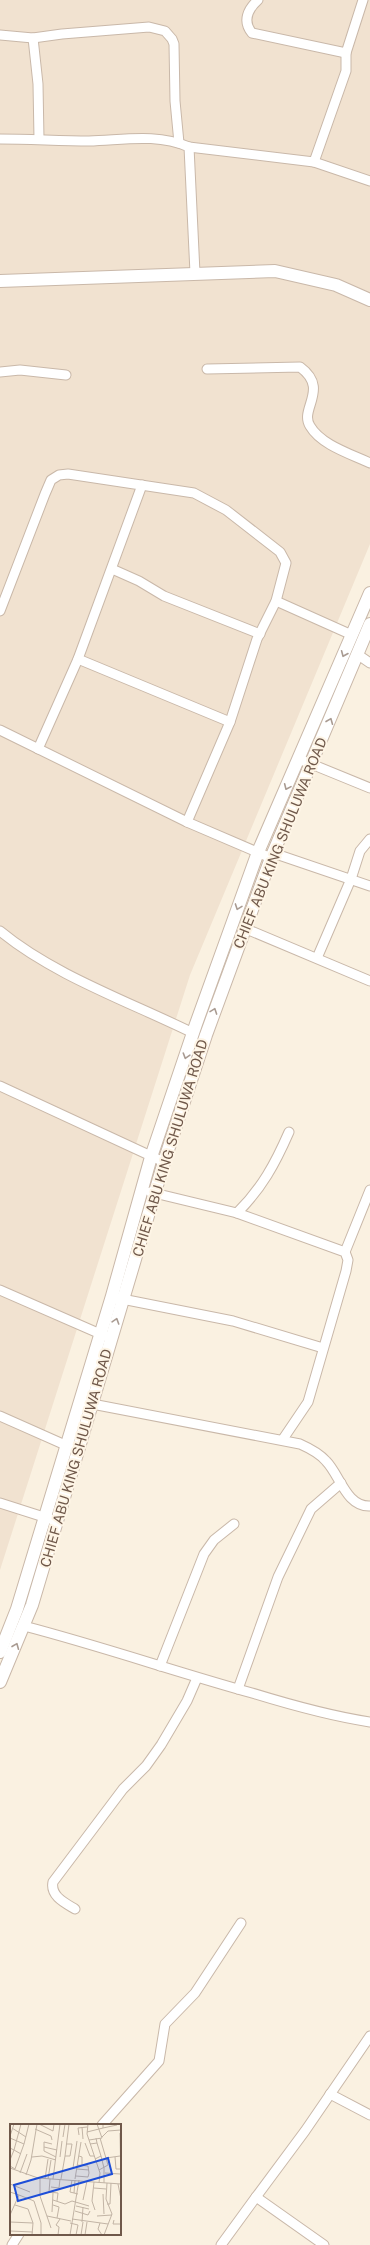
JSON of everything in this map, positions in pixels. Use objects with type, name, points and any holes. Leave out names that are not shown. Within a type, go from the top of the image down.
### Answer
[{"type":"street","points":[[258,0],[252,6],[247,18],[248,28],[252,33],[346,53]]},
{"type":"street","points":[[314,162],[346,71],[346,53],[364,0]]},
{"type":"street","points":[[0,35],[34,38],[62,34],[149,27],[164,31],[172,38],[174,44],[175,101],[179,143]]},
{"type":"street","points":[[34,38],[38,84],[39,139]]},
{"type":"street","points":[[0,139],[90,141],[146,138],[179,143],[189,147],[314,162],[370,181]]},
{"type":"street","points":[[189,147],[195,273]]},
{"type":"street","points":[[0,281],[275,271],[294,274],[336,285],[370,300]]},
{"type":"street","points":[[207,369],[300,368],[312,382],[314,396],[307,418],[312,429],[322,438],[370,463]]},
{"type":"street","points":[[0,372],[20,370],[66,375]]},
{"type":"street","points":[[0,611],[51,480],[59,475],[68,474],[194,493],[226,510],[280,552],[286,563],[276,601],[260,634],[230,722],[187,822]]},
{"type":"street","points":[[38,749],[78,659],[142,485]]},
{"type":"street","points":[[112,569],[139,581],[164,596],[260,634]]},
{"type":"street","points":[[345,1252],[238,1213],[149,1192],[151,1157],[193,1033],[258,852],[370,593]]},
{"type":"street","points":[[276,601],[352,635]]},
{"type":"street","name":"CHIEF ABU KING SHULUWA ROAD","points":[[0,1682],[24,1626],[58,1521],[92,1404],[105,1336],[118,1298],[149,1192],[164,1162],[206,1035],[244,928],[272,856],[370,624]]},
{"type":"street","points":[[358,654],[370,663]]},
{"type":"street","points":[[78,659],[230,722]]},
{"type":"street","points":[[0,730],[187,822],[258,852],[370,886]]},
{"type":"street","points":[[298,759],[370,788]]},
{"type":"street","points":[[317,958],[351,879],[361,848],[370,839]]},
{"type":"street","points":[[244,928],[370,980]]},
{"type":"street","points":[[0,931],[18,946],[70,976],[193,1033]]},
{"type":"street","points":[[0,1086],[164,1162]]},
{"type":"street","points":[[238,1213],[256,1194],[274,1164],[289,1132]]},
{"type":"street","points":[[283,1439],[308,1402],[346,1271],[348,1260],[345,1252],[370,1190]]},
{"type":"street","points":[[0,1290],[105,1336],[80,1401],[17,1608],[0,1652]]},
{"type":"street","points":[[118,1298],[233,1321],[323,1348]]},
{"type":"street","points":[[80,1401],[283,1439],[307,1447],[327,1461],[354,1500],[358,1503],[370,1506]]},
{"type":"street","points":[[0,1416],[79,1450]]},
{"type":"street","points":[[238,1690],[278,1577],[308,1516],[315,1504],[341,1483]]},
{"type":"street","points":[[0,1503],[58,1521]]},
{"type":"street","points":[[160,1666],[204,1554],[214,1540],[234,1524]]},
{"type":"street","points":[[24,1626],[84,1642],[197,1678],[322,1714],[370,1722]]},
{"type":"street","points":[[75,1909],[55,1895],[52,1888],[53,1882],[123,1789],[146,1766],[161,1745],[187,1701],[197,1678]]},
{"type":"street","points":[[103,2124],[158,2061],[165,2024],[195,1993],[241,1923]]},
{"type":"street","points":[[221,2245],[370,2036]]},
{"type":"street","points":[[330,2094],[370,2115]]},
{"type":"street","points":[[256,2197],[324,2245]]},
{"type":"street","points":[[12,2245],[18,2235]]},
{"type":"shaded area","points":[[0,0],[370,0],[370,544],[190,975],[0,1570]]}]
